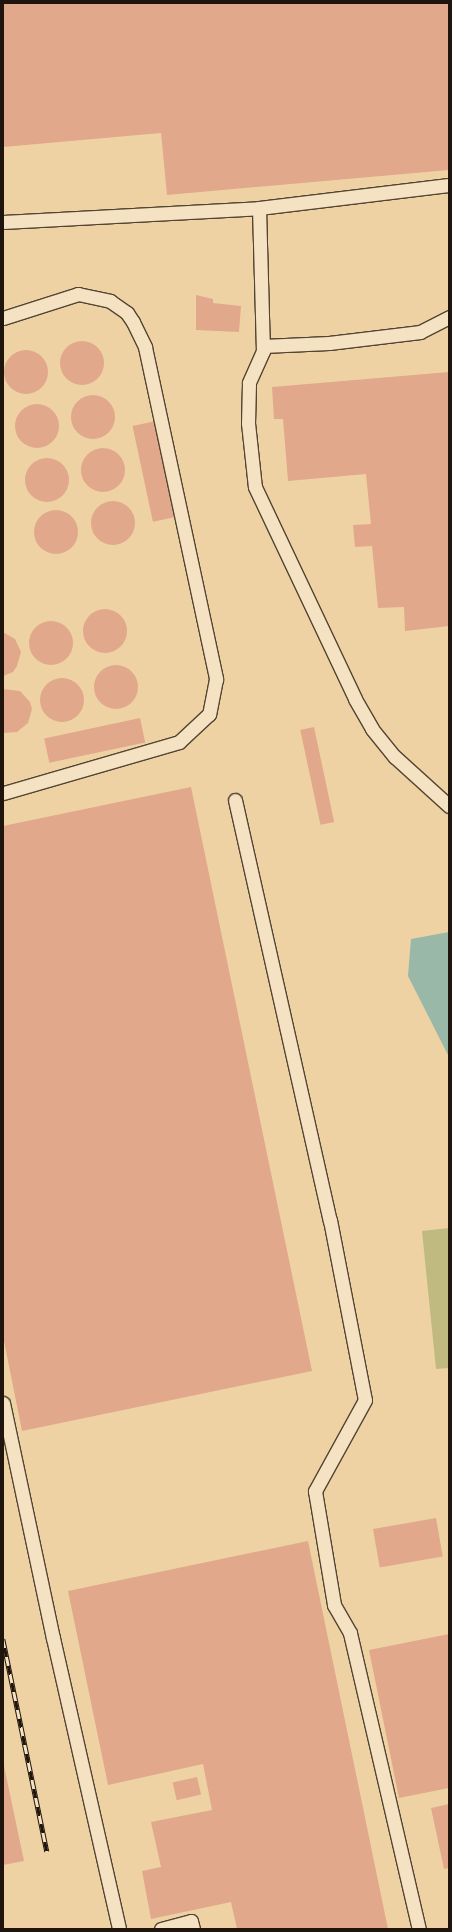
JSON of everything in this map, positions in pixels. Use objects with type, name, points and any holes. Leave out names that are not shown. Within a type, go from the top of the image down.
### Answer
[{"type":"lane","points":[[3,222],[259,208],[449,185]]},
{"type":"lane","points":[[259,208],[263,351],[249,383],[248,423],[255,487],[355,699],[372,729],[395,757],[449,806]]},
{"type":"lane","points":[[3,318],[78,294],[110,301],[127,313],[133,322],[146,346],[216,679],[209,714],[179,742],[3,794]]},
{"type":"lane","points":[[262,346],[329,343],[420,332],[449,317]]},
{"type":"lane","points":[[235,800],[330,1220],[365,1400],[315,1491],[334,1605],[350,1633],[419,1929]]},
{"type":"lane","points":[[3,1403],[53,1638],[119,1929]]},
{"type":"lane","points":[[161,1929],[191,1921],[193,1929]]},
{"type":"shaded area","points":[[449,932],[449,1057],[408,976],[411,939]]},
{"type":"shaded area","points":[[449,1228],[449,1368],[436,1369],[422,1231]]},
{"type":"building","points":[[3,3],[449,3],[449,170],[167,195],[161,133],[3,147]]},
{"type":"building","points":[[196,295],[213,299],[213,303],[241,306],[239,332],[196,330]]},
{"type":"building","points":[[78,341],[86,341],[91,342],[98,347],[103,354],[103,372],[98,379],[91,384],[78,385],[70,382],[63,375],[60,367],[60,359],[63,351],[70,344]]},
{"type":"building","points":[[22,350],[30,350],[35,351],[42,356],[47,363],[47,381],[42,388],[35,393],[22,394],[14,391],[7,384],[4,376],[4,368],[7,360],[14,353]]},
{"type":"building","points":[[449,372],[449,626],[405,631],[404,607],[378,608],[372,546],[355,547],[353,525],[371,524],[366,474],[288,481],[283,419],[274,419],[272,387]]},
{"type":"building","points":[[89,395],[97,395],[102,396],[109,401],[114,408],[114,426],[109,433],[102,438],[89,439],[81,436],[74,429],[71,421],[71,413],[74,405],[81,398]]},
{"type":"building","points":[[33,404],[41,404],[46,405],[53,410],[58,417],[58,435],[53,442],[46,447],[33,448],[25,445],[18,438],[15,430],[15,422],[18,414],[25,407]]},
{"type":"building","points":[[156,421],[176,517],[153,522],[133,426]]},
{"type":"building","points":[[99,448],[107,448],[112,449],[119,454],[124,461],[124,479],[119,486],[112,491],[99,492],[91,489],[84,482],[81,474],[81,466],[84,458],[91,451]]},
{"type":"building","points":[[43,458],[51,458],[56,459],[63,464],[68,471],[68,489],[63,496],[56,501],[43,502],[35,499],[28,492],[25,484],[25,476],[28,468],[35,461]]},
{"type":"building","points":[[109,501],[117,501],[122,502],[129,507],[134,514],[134,532],[129,539],[122,544],[109,545],[101,542],[94,535],[91,527],[91,519],[94,511],[101,504]]},
{"type":"building","points":[[52,510],[60,510],[65,511],[72,516],[77,523],[77,541],[72,548],[65,553],[52,554],[44,551],[37,544],[34,536],[34,528],[37,520],[44,513]]},
{"type":"building","points":[[101,609],[109,609],[114,610],[121,615],[126,622],[126,640],[121,647],[114,652],[101,653],[93,650],[86,643],[83,635],[83,627],[86,619],[93,612]]},
{"type":"building","points":[[47,621],[55,621],[60,622],[67,627],[72,634],[72,652],[67,659],[60,664],[47,665],[39,662],[32,655],[29,647],[29,639],[32,631],[39,624]]},
{"type":"building","points":[[3,632],[15,639],[21,652],[17,666],[13,672],[3,676]]},
{"type":"building","points":[[112,665],[120,665],[125,666],[132,671],[137,678],[137,696],[132,703],[125,708],[112,709],[104,706],[97,699],[94,691],[94,683],[97,675],[104,668]]},
{"type":"building","points":[[58,678],[66,678],[71,679],[78,684],[83,691],[83,709],[78,716],[71,721],[58,722],[50,719],[43,712],[40,704],[40,696],[43,688],[50,681]]},
{"type":"building","points":[[3,689],[20,691],[30,702],[32,709],[28,723],[17,732],[3,733]]},
{"type":"building","points":[[140,718],[145,742],[49,763],[44,738]]},
{"type":"building","points":[[314,727],[334,822],[320,825],[300,730]]},
{"type":"building","points":[[191,787],[312,1371],[22,1431],[3,1336],[3,826]]},
{"type":"building","points":[[436,1518],[443,1556],[380,1568],[373,1529]]},
{"type":"building","points":[[308,1541],[388,1929],[237,1929],[231,1902],[151,1919],[142,1871],[161,1867],[151,1822],[212,1810],[203,1764],[108,1785],[68,1591]]},
{"type":"building","points":[[449,1634],[449,1788],[399,1798],[369,1650]]},
{"type":"building","points":[[3,1761],[24,1861],[3,1865]]},
{"type":"building","points":[[197,1777],[201,1795],[177,1800],[173,1783]]},
{"type":"building","points":[[449,1804],[449,1868],[444,1869],[431,1808]]},
{"type":"railway","points":[[3,1639],[47,1851]]}]
